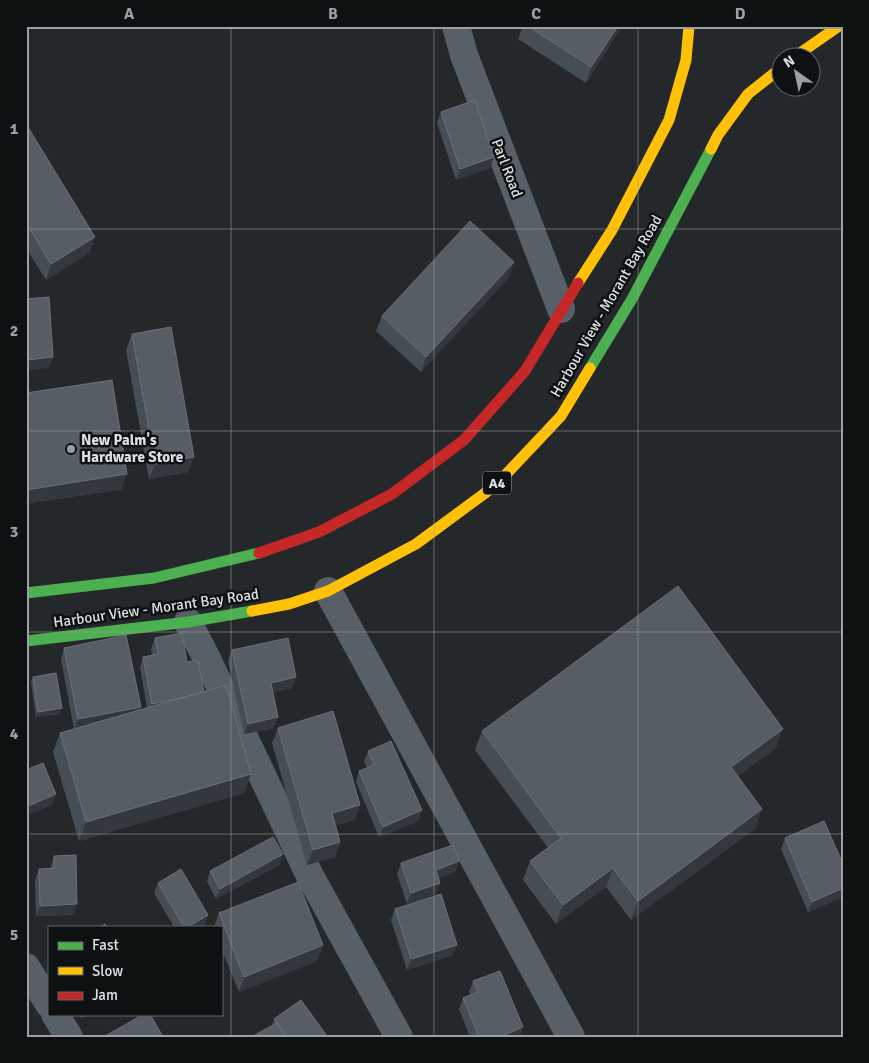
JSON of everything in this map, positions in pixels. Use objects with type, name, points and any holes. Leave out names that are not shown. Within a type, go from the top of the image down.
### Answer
[{"type":"highway","name":"Harbour View - Morant Bay Road","points":[[26,593],[154,578],[250,556],[319,532],[392,494],[464,440],[525,371],[561,309],[612,230],[669,120],[686,60],[689,26]]},
{"type":"highway","points":[[807,48],[839,26]]},
{"type":"highway","name":"Harbour View - Morant Bay Road","points":[[26,641],[188,622],[289,604],[328,591],[416,544],[496,485],[561,416],[632,298],[718,135],[748,94],[772,75]]},
{"type":"street","name":"Parl Road","points":[[456,26],[464,55],[561,309]]},
{"type":"street","points":[[328,591],[571,1037]]},
{"type":"street","points":[[188,622],[206,656],[309,874],[399,1037]]},
{"type":"street","points":[[26,967],[48,1002]]},
{"type":"street","points":[[56,1016],[69,1037]]},
{"type":"building","points":[[528,26],[618,26],[591,67]]},
{"type":"building","points":[[475,100],[494,157],[460,169],[441,112]]},
{"type":"building","points":[[26,124],[95,237],[51,264],[26,223]]},
{"type":"building","points":[[470,221],[514,262],[426,357],[382,316]]},
{"type":"building","points":[[49,297],[53,357],[26,360],[26,299]]},
{"type":"building","points":[[171,327],[194,457],[155,464],[132,334]]},
{"type":"building","name":"New Palm's Hardware Store","points":[[112,380],[127,474],[26,490],[26,393]]},
{"type":"building","points":[[678,586],[783,729],[731,767],[762,809],[638,901],[613,868],[563,905],[530,861],[561,838],[482,731]]},
{"type":"building","points":[[182,633],[187,662],[198,660],[204,692],[152,704],[143,657],[158,654],[155,638]]},
{"type":"building","points":[[126,635],[141,707],[78,719],[64,648]]},
{"type":"building","points":[[288,638],[296,677],[271,683],[278,717],[248,724],[232,650]]},
{"type":"building","points":[[56,673],[62,708],[38,712],[33,677]]},
{"type":"building","points":[[226,685],[251,774],[86,822],[60,733]]},
{"type":"building","points":[[333,711],[360,805],[332,813],[340,842],[313,850],[278,728]]},
{"type":"building","points":[[391,741],[422,810],[383,827],[359,771],[374,765],[368,751]]},
{"type":"building","points":[[43,763],[56,794],[26,807],[26,770]]},
{"type":"building","points":[[824,821],[843,864],[843,888],[812,902],[785,838]]},
{"type":"building","points":[[273,837],[283,854],[220,889],[210,871]]},
{"type":"building","points":[[453,845],[459,861],[436,870],[440,883],[411,893],[401,863]]},
{"type":"building","points":[[76,855],[77,904],[40,906],[39,869],[54,868],[54,856]]},
{"type":"building","points":[[181,869],[208,915],[190,926],[183,926],[158,883]]},
{"type":"building","points":[[298,882],[323,945],[244,977],[219,913]]},
{"type":"building","points":[[441,894],[457,945],[411,959],[395,909]]},
{"type":"building","points":[[500,971],[523,1027],[500,1037],[479,1037],[463,998],[478,992],[473,981]]},
{"type":"building","points":[[301,1000],[326,1037],[287,1037],[274,1019]]},
{"type":"building","points":[[140,1016],[151,1016],[163,1037],[108,1037],[107,1035]]},
{"type":"building","points":[[277,1023],[285,1037],[251,1037]]},
{"type":"traffic: fast","points":[[590,368],[632,299],[711,149]]},
{"type":"traffic: fast","points":[[26,593],[154,578],[259,553]]},
{"type":"traffic: fast","points":[[26,641],[188,622],[252,611]]},
{"type":"traffic: slow","points":[[578,283],[612,230],[669,120],[686,60],[689,26]]},
{"type":"traffic: slow","points":[[807,48],[839,26]]},
{"type":"traffic: slow","points":[[711,149],[718,135],[748,94],[772,75]]},
{"type":"traffic: slow","points":[[252,611],[289,604],[328,591],[416,544],[496,485],[561,416],[590,368]]},
{"type":"traffic: jam","points":[[259,553],[319,532],[392,494],[464,440],[525,371],[578,283]]},
{"type":"place","name":"New Palm's Hardware Store","points":[[71,449]]}]
